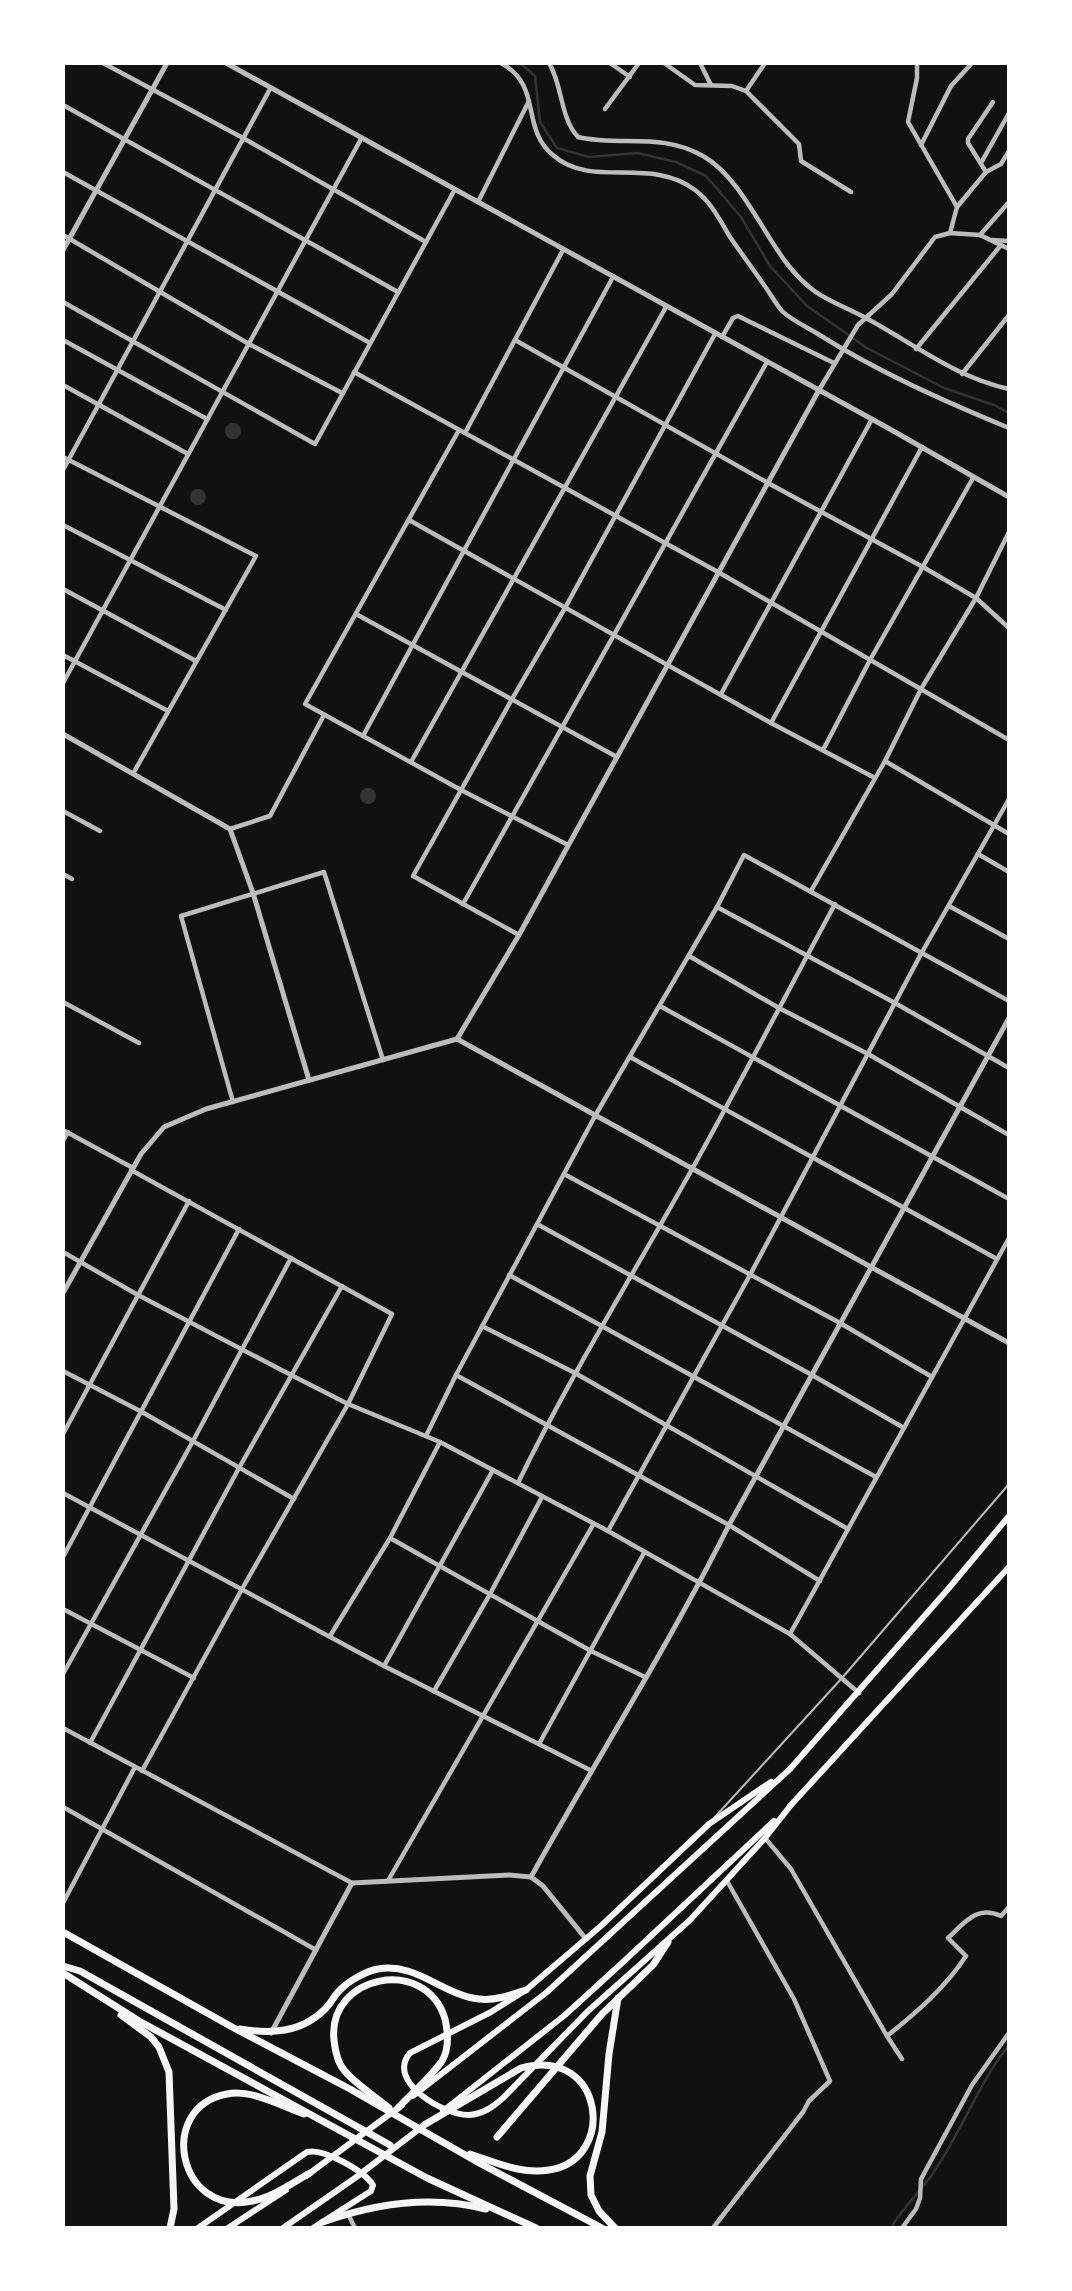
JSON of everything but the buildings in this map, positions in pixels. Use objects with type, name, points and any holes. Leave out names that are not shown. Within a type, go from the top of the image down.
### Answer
[{"type":"highway","points":[[63,1932],[602,2228]]},
{"type":"highway","points":[[497,2137],[618,1997],[653,1965],[668,1942]]},
{"type":"highway","points":[[63,1966],[80,1971],[390,2145]]},
{"type":"highway","points":[[232,2027],[271,2033],[286,2031],[321,2013],[342,1988],[366,1973],[379,1969],[401,1969],[417,1973],[461,1994],[480,1999],[508,1996],[526,1990]]},
{"type":"highway","points":[[63,1973],[108,2003],[151,2037],[159,2047],[169,2072],[174,2209],[170,2228]]},
{"type":"highway","points":[[398,2108],[443,2060],[448,2029],[442,2010],[432,1997],[419,1987],[388,1979],[372,1982],[357,1990],[338,2014],[333,2031],[335,2051],[343,2069],[404,2121]]},
{"type":"highway","points":[[615,2228],[599,2211],[591,2195],[590,2176],[602,2132],[609,2054],[618,1997]]},
{"type":"highway","points":[[108,2003],[427,2178],[536,2228]]},
{"type":"highway","points":[[424,2125],[521,2068],[535,2064],[549,2064],[569,2072],[584,2087],[591,2099],[593,2129],[588,2142],[581,2153],[569,2163],[551,2171],[511,2168],[453,2148]]},
{"type":"highway","points":[[310,2173],[270,2195],[253,2201],[235,2203],[218,2200],[204,2192],[192,2179],[184,2161],[183,2141],[187,2125],[199,2108],[213,2098],[243,2093],[330,2124]]},
{"type":"highway","points":[[323,2222],[347,2213],[410,2202],[463,2204],[504,2213]]},
{"type":"main road","points":[[228,2228],[310,2173],[398,2108],[547,1992],[790,1769],[950,1588],[1009,1516]]},
{"type":"main road","points":[[790,1769],[709,1824],[586,1939],[526,1990],[491,2012],[410,2053],[404,2060],[402,2071],[405,2080],[419,2093],[459,2115],[472,2115],[489,2110],[588,2011],[668,1942],[727,1881],[791,1805],[1009,1567]]},
{"type":"main road","points":[[283,2228],[355,2178],[565,2015],[791,1805]]},
{"type":"main road","points":[[198,2228],[307,2152],[314,2150],[326,2153],[368,2178],[373,2185],[371,2191],[313,2228]]},
{"type":"street","points":[[103,63],[243,138],[426,242]]},
{"type":"street","points":[[63,250],[167,63]]},
{"type":"street","points":[[226,63],[1009,497]]},
{"type":"street","points":[[501,63],[521,80],[530,99],[534,130],[544,148],[571,168],[591,172],[624,171],[663,175],[695,190],[710,205],[783,312],[842,349],[933,395],[1009,428]]},
{"type":"street","points":[[549,63],[556,76],[567,121],[578,137],[591,140],[650,140],[676,145],[704,157],[723,173],[738,191],[789,266],[811,290],[962,374],[1009,389]]},
{"type":"street","points":[[610,63],[629,77]]},
{"type":"street","points":[[605,109],[639,63]]},
{"type":"street","points":[[664,63],[695,85],[732,86],[746,91],[799,144],[801,161],[851,192]]},
{"type":"street","points":[[700,63],[712,86]]},
{"type":"street","points":[[746,91],[765,63]]},
{"type":"street","points":[[917,63],[917,78],[908,122],[957,207]]},
{"type":"street","points":[[921,145],[951,86],[972,63]]},
{"type":"street","points":[[63,470],[66,459],[270,89]]},
{"type":"street","points":[[477,203],[530,99]]},
{"type":"street","points":[[986,172],[968,139],[993,102]]},
{"type":"street","points":[[63,104],[398,292]]},
{"type":"street","points":[[981,163],[1009,113]]},
{"type":"street","points":[[63,683],[361,139]]},
{"type":"street","points":[[950,233],[957,207],[986,172],[998,167],[1009,151]]},
{"type":"street","points":[[63,172],[370,343]]},
{"type":"street","points":[[63,302],[314,444],[454,191]]},
{"type":"street","points":[[980,235],[1009,202]]},
{"type":"street","points":[[63,1293],[132,1169],[152,1138],[164,1127],[206,1109],[457,1039],[519,935],[854,331],[892,294],[935,237],[950,233],[980,235],[1009,249]]},
{"type":"street","points":[[63,236],[248,344],[342,393]]},
{"type":"street","points":[[989,240],[1009,241]]},
{"type":"street","points":[[916,349],[1001,245]]},
{"type":"street","points":[[465,433],[563,250]]},
{"type":"street","points":[[363,736],[613,278]]},
{"type":"street","points":[[411,762],[666,307]]},
{"type":"street","points":[[962,374],[1009,315]]},
{"type":"street","points":[[519,935],[413,876],[718,335],[738,316],[834,363]]},
{"type":"street","points":[[63,340],[207,419]]},
{"type":"street","points":[[515,340],[820,512],[923,566],[976,598],[1009,628]]},
{"type":"street","points":[[463,904],[767,362]]},
{"type":"street","points":[[354,372],[718,572],[1009,740]]},
{"type":"street","points":[[63,385],[188,454]]},
{"type":"street","points":[[720,694],[872,419]]},
{"type":"street","points":[[459,430],[305,704],[568,845]]},
{"type":"street","points":[[771,723],[922,447]]},
{"type":"street","points":[[66,459],[256,556],[134,772]]},
{"type":"street","points":[[823,750],[870,660],[973,478]]},
{"type":"street","points":[[409,520],[771,723],[875,778]]},
{"type":"street","points":[[63,525],[226,610]]},
{"type":"street","points":[[811,891],[885,761],[921,689],[976,598],[1009,532]]},
{"type":"street","points":[[63,589],[196,662]]},
{"type":"street","points":[[356,614],[617,757]]},
{"type":"street","points":[[63,655],[168,711]]},
{"type":"street","points":[[230,829],[270,816],[324,715]]},
{"type":"street","points":[[63,734],[230,829],[253,893],[309,1080]]},
{"type":"street","points":[[885,761],[1009,834]]},
{"type":"street","points":[[608,1531],[750,1275],[921,954],[1009,799]]},
{"type":"street","points":[[63,811],[100,831]]},
{"type":"street","points":[[978,854],[1009,872]]},
{"type":"street","points":[[426,1436],[595,1116],[717,907],[744,855],[1009,1001]]},
{"type":"street","points":[[233,1102],[181,916],[324,872],[383,1060]]},
{"type":"street","points":[[63,874],[72,879]]},
{"type":"street","points":[[518,1483],[546,1425],[691,1170],[835,904]]},
{"type":"street","points":[[949,906],[1009,939]]},
{"type":"street","points":[[717,907],[1009,1068]]},
{"type":"street","points":[[689,956],[1009,1135]]},
{"type":"street","points":[[63,1002],[139,1043]]},
{"type":"street","points":[[660,1006],[1009,1199]]},
{"type":"street","points":[[531,1877],[699,1584],[783,1426],[1009,1018]]},
{"type":"street","points":[[457,1039],[1009,1343]]},
{"type":"street","points":[[630,1056],[997,1259]]},
{"type":"street","points":[[63,1141],[65,1131],[392,1314],[348,1404],[142,1770]]},
{"type":"street","points":[[564,1174],[932,1377]]},
{"type":"street","points":[[63,1434],[189,1201]]},
{"type":"street","points":[[537,1224],[904,1428]]},
{"type":"street","points":[[63,1557],[239,1230]]},
{"type":"street","points":[[790,1634],[1009,1238]]},
{"type":"street","points":[[63,1252],[138,1295],[293,1376],[348,1404],[440,1442],[608,1531],[790,1634],[859,1693]]},
{"type":"street","points":[[63,1674],[291,1258]]},
{"type":"street","points":[[509,1275],[877,1477]]},
{"type":"street","points":[[90,1742],[239,1468],[342,1286]]},
{"type":"street","points":[[482,1326],[575,1373],[848,1529]]},
{"type":"street","points":[[63,1371],[142,1412],[294,1499]]},
{"type":"street","points":[[456,1375],[729,1525],[820,1581]]},
{"type":"street","points":[[330,1636],[390,1538],[440,1442]]},
{"type":"street","points":[[384,1666],[493,1470]]},
{"type":"street","points":[[63,1493],[384,1666],[590,1770]]},
{"type":"street","points":[[433,1691],[490,1594],[542,1497]]},
{"type":"street","points":[[389,1879],[593,1525]]},
{"type":"street","points":[[390,1538],[591,1651],[645,1677]]},
{"type":"street","points":[[539,1744],[644,1553]]},
{"type":"street","points":[[63,1609],[194,1678]]},
{"type":"street","points":[[63,1728],[352,1883],[389,1879],[509,1875],[531,1877],[542,1886],[586,1939]]},
{"type":"street","points":[[63,1903],[135,1766]]},
{"type":"street","points":[[63,1807],[316,1950]]},
{"type":"street","points":[[765,1838],[791,1869],[902,2059]]},
{"type":"street","points":[[713,2228],[809,2101],[830,2081],[794,1999],[727,1881]]},
{"type":"street","points":[[271,2033],[352,1883]]},
{"type":"street","points":[[887,2036],[939,1989],[965,1956],[948,1938],[971,1916],[982,1911],[1001,1916],[1009,1906]]},
{"type":"street","points":[[902,2228],[916,2209],[920,2198],[921,2179],[972,2085],[1009,2033]]},
{"type":"street","points":[[347,2213],[355,2228]]},
{"type":"lane","points":[[709,1824],[842,1678],[1009,1484]]},
{"type":"shaded area","points":[[230,423],[236,423],[241,431],[239,437],[230,439],[225,434],[225,428]]},
{"type":"shaded area","points":[[195,489],[201,489],[206,497],[204,503],[195,505],[190,500],[190,494]]},
{"type":"shaded area","points":[[365,788],[371,788],[376,796],[374,802],[365,804],[360,799],[360,793]]},
{"type":"waterway","points":[[520,63],[535,76],[540,122],[557,148],[589,157],[638,153],[676,162],[706,176],[741,217],[770,266],[807,306],[867,348],[944,388],[1009,413]]},
{"type":"waterway","points":[[891,2228],[942,2160],[988,2076],[1009,2045]]}]
